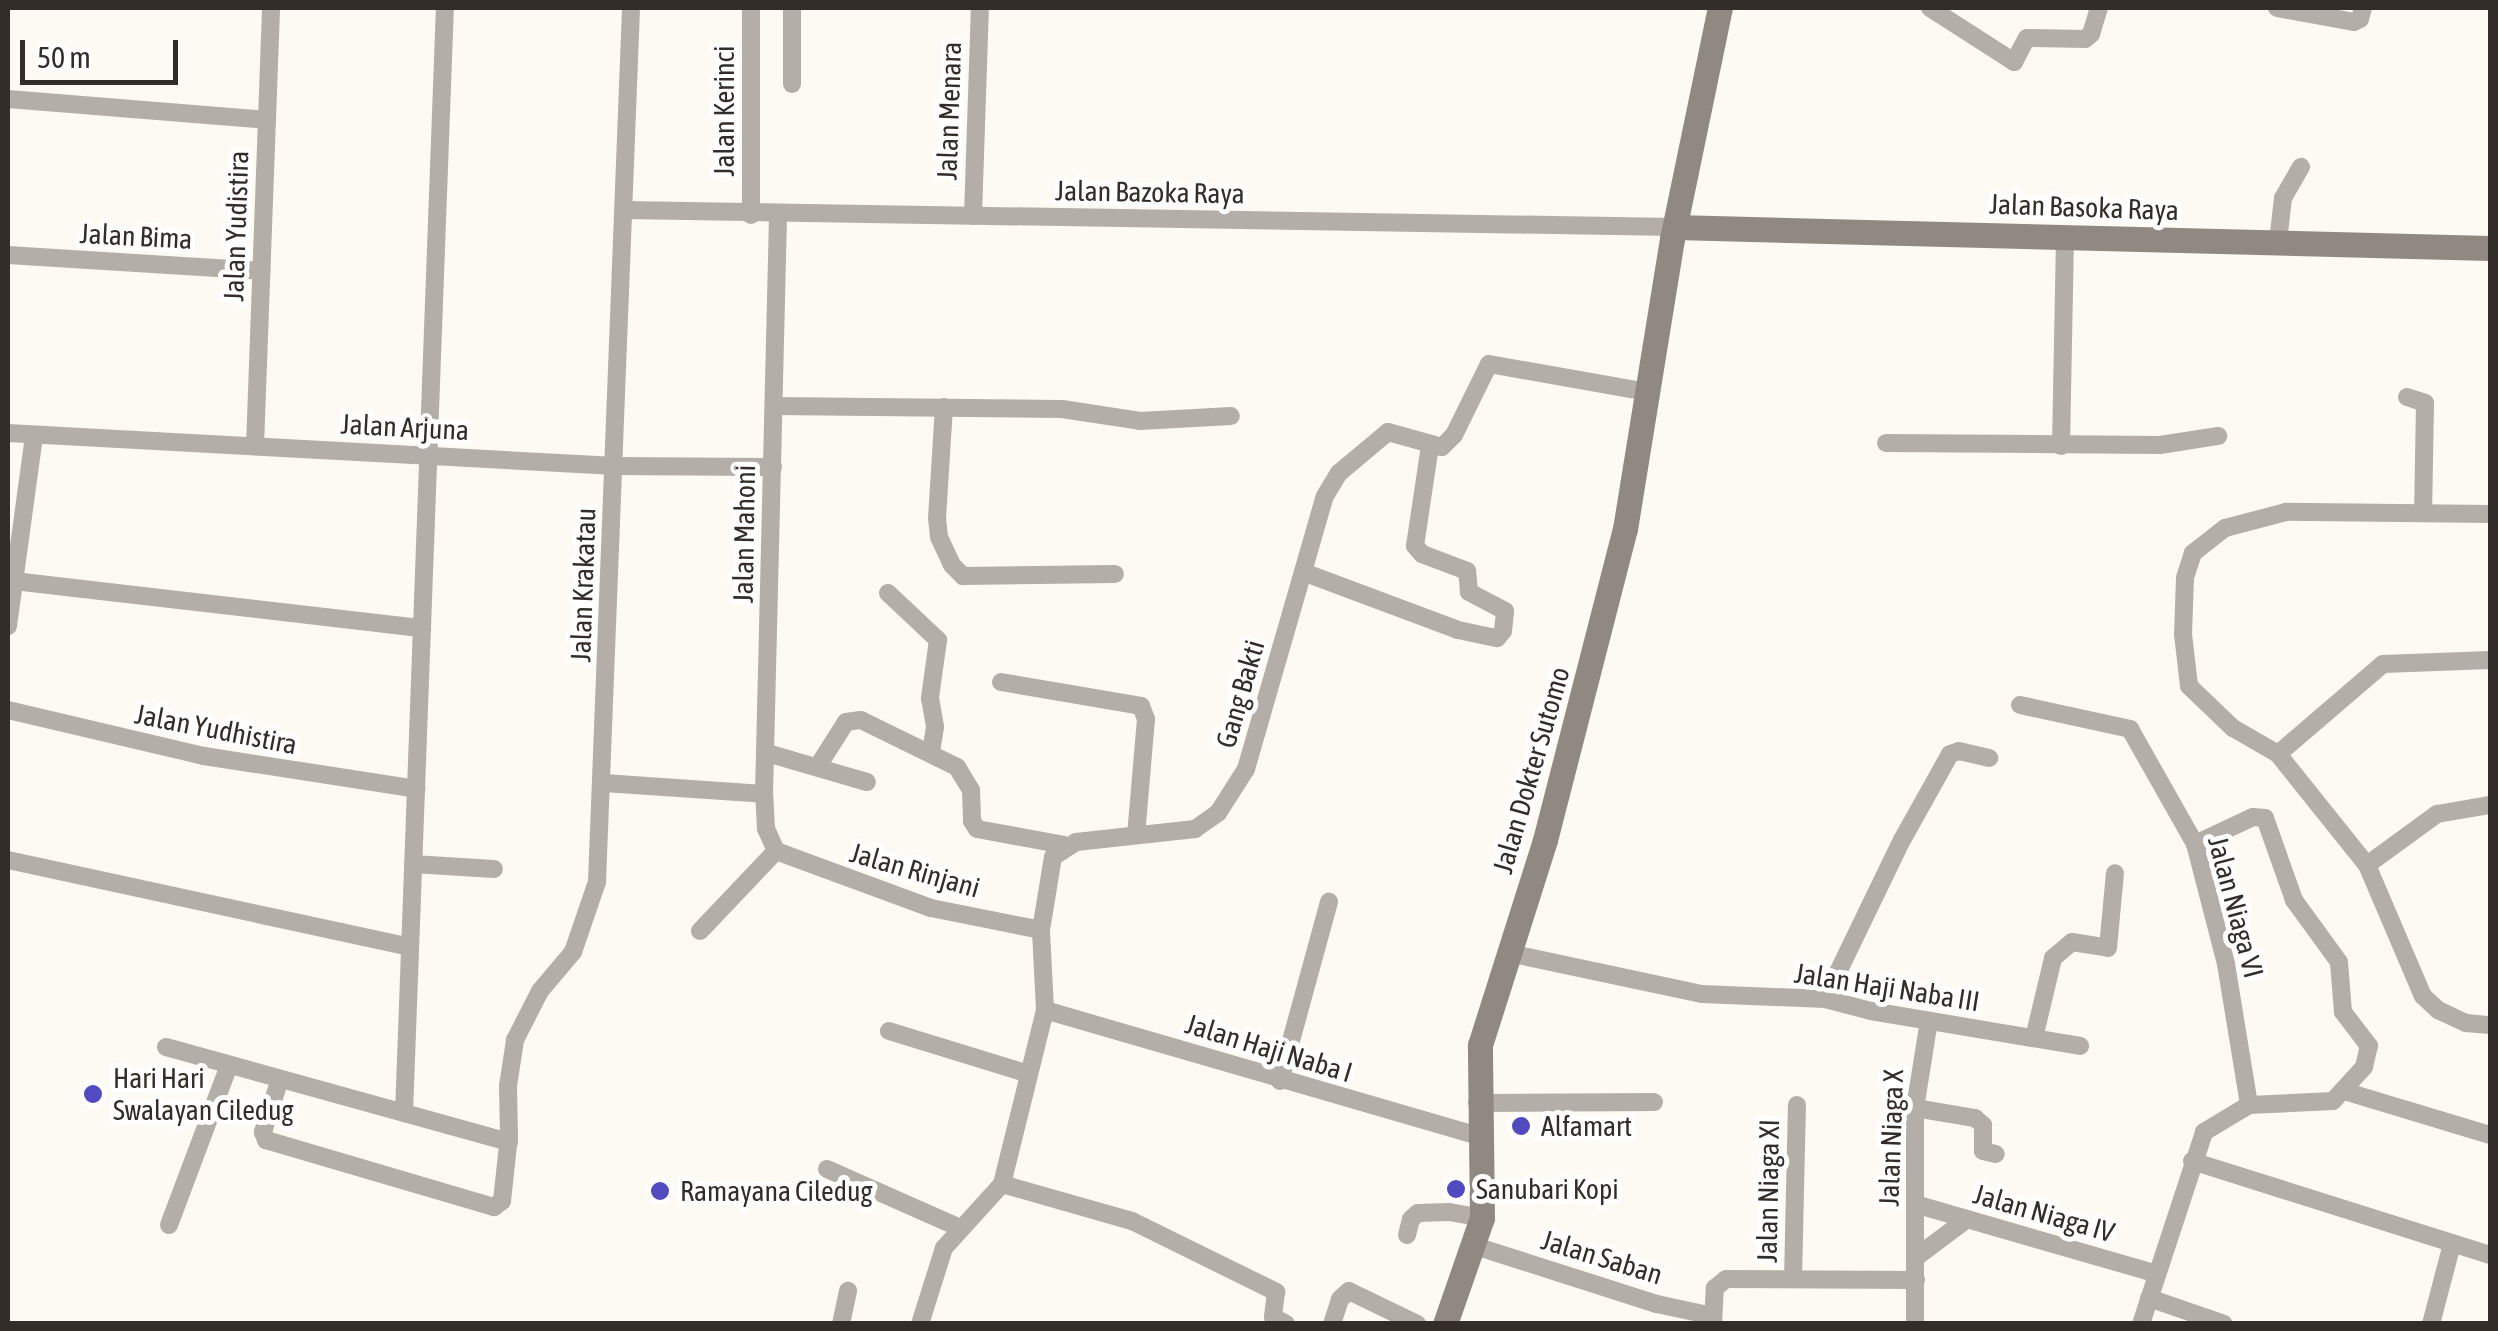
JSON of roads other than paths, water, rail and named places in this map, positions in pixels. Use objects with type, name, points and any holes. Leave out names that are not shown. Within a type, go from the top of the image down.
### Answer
[{"type":"main road","name":"Jalan Dokter Sutomo","points":[[1445,1324],[1476,1246],[1482,1218],[1485,1182],[1479,1136],[1480,1045],[1545,840],[1625,529],[1674,233],[1720,8]]},
{"type":"main road","name":"Jalan Basoka Raya","points":[[1674,233],[2065,237],[2490,248]]},
{"type":"street","name":"Jalan Yudistira","points":[[255,446],[271,8]]},
{"type":"street","points":[[404,1113],[445,8]]},
{"type":"street","name":"Jalan Krakatau","points":[[280,1079],[264,1132],[266,1140],[494,1207],[502,1200],[509,1142],[508,1086],[515,1040],[540,991],[573,952],[588,920],[596,882],[604,783],[631,8]]},
{"type":"street","name":"Jalan Kerinci","points":[[751,8],[752,214]]},
{"type":"street","points":[[792,8],[792,84]]},
{"type":"street","name":"Jalan Menara","points":[[973,216],[980,8]]},
{"type":"street","points":[[1930,8],[2014,62],[2028,38],[2085,38],[2091,34],[2099,8]]},
{"type":"street","points":[[2277,8],[2354,22],[2360,19],[2362,8]]},
{"type":"street","points":[[8,99],[267,120]]},
{"type":"street","points":[[2278,242],[2283,198],[2301,166]]},
{"type":"street","name":"Jalan Bazoka Raya","points":[[624,210],[1674,233]]},
{"type":"street","name":"Jalan Mahoni","points":[[776,851],[766,829],[764,794],[774,406],[786,216]]},
{"type":"street","points":[[2061,446],[2065,237]]},
{"type":"street","name":"Jalan Bima","points":[[8,255],[262,271]]},
{"type":"street","points":[[1304,572],[1458,630],[1497,638],[1503,632],[1505,610],[1469,592],[1467,571],[1422,554],[1416,546],[1430,446],[1442,448],[1451,440],[1489,364],[1647,392]]},
{"type":"street","points":[[2407,397],[2425,403],[2422,513]]},
{"type":"street","points":[[774,406],[1062,410],[1140,421],[1230,416]]},
{"type":"street","points":[[944,407],[939,537],[952,565],[963,576],[1116,574]]},
{"type":"street","name":"Gang Bakti","points":[[931,752],[958,767],[971,790],[977,829],[1064,846],[1195,829],[1218,813],[1246,769],[1326,496],[1339,473],[1382,434],[1394,433],[1430,446]]},
{"type":"street","name":"Jalan Arjuna","points":[[8,434],[615,466],[773,467]]},
{"type":"street","points":[[8,626],[34,436]]},
{"type":"street","points":[[1886,443],[2160,444],[2218,436]]},
{"type":"street","points":[[2490,514],[2286,512],[2225,528],[2194,553],[2185,578],[2184,648],[2189,686],[2232,728],[2278,754],[2367,865],[2423,996],[2438,1010],[2466,1023],[2490,1025]]},
{"type":"street","points":[[14,580],[422,628]]},
{"type":"street","points":[[818,766],[846,722],[853,719],[931,752],[935,727],[930,698],[938,640],[888,593]]},
{"type":"street","points":[[2278,754],[2383,664],[2490,660]]},
{"type":"street","points":[[1002,682],[1141,706],[1146,718],[1136,835]]},
{"type":"street","name":"Jalan Niaga VI","points":[[2020,705],[2130,729],[2195,844],[2226,964],[2248,1105]]},
{"type":"street","name":"Jalan Yudhistira","points":[[8,710],[204,756],[416,789]]},
{"type":"street","points":[[1825,999],[1902,840],[1950,754],[1959,751],[1989,758]]},
{"type":"street","points":[[768,754],[867,782]]},
{"type":"street","points":[[604,783],[764,794]]},
{"type":"street","points":[[2367,865],[2436,814],[2490,805]]},
{"type":"street","points":[[2141,1324],[2192,1161],[2210,1124],[2248,1105],[2333,1101],[2364,1068],[2369,1046],[2343,1012],[2338,962],[2294,900],[2265,818],[2254,817],[2195,844]]},
{"type":"street","points":[[920,1324],[937,1262],[960,1228],[986,1207],[1002,1184],[1045,1010],[1041,930],[1054,857],[1064,846]]},
{"type":"street","points":[[700,931],[776,851]]},
{"type":"street","name":"Jalan Rinjani","points":[[776,851],[931,908],[1041,930]]},
{"type":"street","points":[[8,860],[259,918],[410,947]]},
{"type":"street","points":[[413,864],[494,869]]},
{"type":"street","points":[[2034,1038],[2053,958],[2072,942],[2108,948],[2115,873]]},
{"type":"street","points":[[1280,1081],[1329,902]]},
{"type":"street","name":"Jalan Haji Naba III","points":[[1508,954],[1702,994],[1825,999],[2080,1046]]},
{"type":"street","name":"Jalan Haji Naba I","points":[[1045,1010],[1479,1136]]},
{"type":"street","name":"Jalan Niaga X","points":[[1916,1324],[1915,1108],[1930,1021]]},
{"type":"street","points":[[889,1032],[1029,1074]]},
{"type":"street","points":[[166,1047],[509,1142]]},
{"type":"street","points":[[169,1225],[228,1065]]},
{"type":"street","points":[[2344,1091],[2490,1134]]},
{"type":"street","points":[[1478,1103],[1654,1102]]},
{"type":"street","name":"Jalan Niaga XI","points":[[1793,1278],[1797,1105]]},
{"type":"street","points":[[1915,1108],[1976,1118],[1983,1124],[1983,1151],[1996,1154]]},
{"type":"street","points":[[2192,1161],[2490,1255]]},
{"type":"street","points":[[828,1169],[960,1228]]},
{"type":"street","points":[[1002,1184],[1132,1222],[1276,1292],[1273,1316],[1286,1324]]},
{"type":"street","name":"Jalan Niaga IV","points":[[1915,1204],[2157,1274]]},
{"type":"street","points":[[1407,1235],[1411,1219],[1418,1213],[1448,1212],[1482,1218]]},
{"type":"street","points":[[1915,1258],[1967,1219]]},
{"type":"street","points":[[2431,1324],[2452,1244]]},
{"type":"street","name":"Jalan Saban","points":[[1476,1246],[1712,1320]]},
{"type":"street","name":"Jalan Niaga XI","points":[[1712,1320],[1715,1288],[1726,1278],[1916,1280]]},
{"type":"street","points":[[842,1324],[848,1291]]},
{"type":"street","points":[[1332,1324],[1340,1299],[1350,1292],[1417,1324]]},
{"type":"street","points":[[2149,1298],[2224,1324]]},
{"type":"place","name":"Hari Hari Swalayan Ciledug","points":[[93,1094]]},
{"type":"place","name":"Alfamart","points":[[1521,1126]]},
{"type":"place","name":"Sanubari Kopi","points":[[1456,1189]]},
{"type":"place","name":"Ramayana Ciledug","points":[[660,1191]]}]
